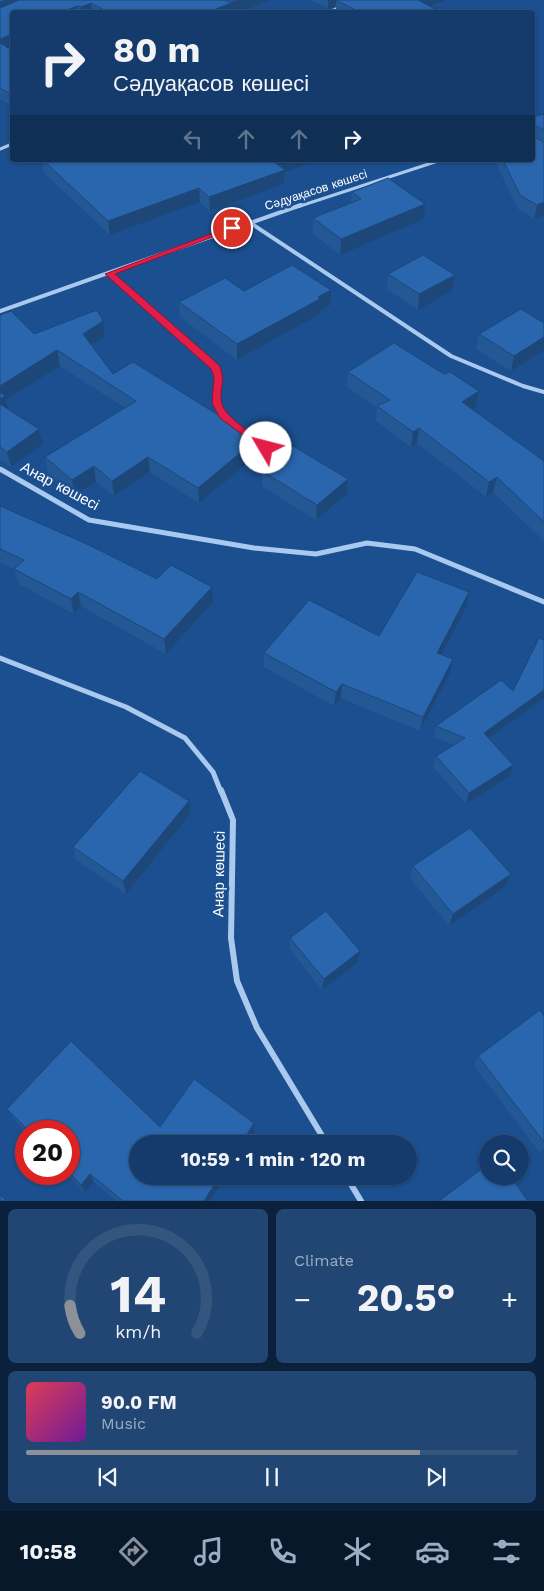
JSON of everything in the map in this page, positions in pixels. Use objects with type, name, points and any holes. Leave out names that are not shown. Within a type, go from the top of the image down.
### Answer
[{"type":"street","points":[[334,10],[347,4]]},
{"type":"street","name":"Сәдуақасов көшесі","points":[[0,311],[109,274],[249,222],[435,162]]},
{"type":"street","points":[[249,222],[451,356],[523,386],[544,392]]},
{"type":"street","name":"Анар көшесі","points":[[0,469],[89,520],[254,548],[316,554],[367,542],[415,549],[544,602]]},
{"type":"street","name":"Анар көшесі","points":[[0,658],[126,707],[186,738],[213,772],[233,820],[231,938],[237,981],[257,1028],[322,1135]]},
{"type":"street","points":[[351,1185],[361,1201]]},
{"type":"lane","points":[[109,274],[215,367],[219,377],[216,403],[223,416],[266,448]]},
{"type":"building","points":[[19,0],[225,0],[234,2],[213,10],[104,10],[91,3],[67,10],[10,10],[10,35],[0,39],[0,8]]},
{"type":"building","points":[[336,0],[418,0],[437,10],[356,10]]},
{"type":"building","points":[[0,43],[10,49],[10,92],[0,88]]},
{"type":"building","points":[[544,114],[544,130],[535,126],[535,116]]},
{"type":"building","points":[[535,138],[544,142],[544,202],[537,205],[520,195],[504,162],[535,162]]},
{"type":"building","points":[[45,162],[274,162],[285,170],[209,197],[199,188],[108,221]]},
{"type":"building","points":[[388,178],[425,204],[341,239],[313,218],[361,199],[352,192]]},
{"type":"building","points":[[423,255],[455,275],[419,294],[388,274]]},
{"type":"building","points":[[292,265],[331,290],[318,297],[320,299],[237,344],[179,302],[225,278],[244,291]]},
{"type":"building","points":[[521,309],[544,323],[544,337],[514,356],[479,334]]},
{"type":"building","points":[[97,310],[103,321],[83,334],[113,374],[133,362],[257,439],[198,488],[148,457],[112,481],[94,466],[72,480],[45,457],[136,401],[57,350],[0,386],[0,315],[11,311],[34,334]]},
{"type":"building","points":[[394,343],[444,374],[450,372],[479,391],[462,402],[544,461],[544,522],[497,477],[489,482],[419,428],[413,432],[377,406],[390,400],[348,372]]},
{"type":"building","points":[[0,392],[5,396],[0,399]]},
{"type":"building","points":[[0,404],[39,429],[7,452],[0,447]]},
{"type":"building","points":[[293,446],[348,479],[317,505],[262,471]]},
{"type":"building","points":[[0,506],[89,545],[157,579],[171,565],[212,587],[164,639],[78,592],[71,599],[14,569],[24,560],[0,549]]},
{"type":"building","points":[[417,572],[469,592],[437,653],[453,659],[423,717],[342,684],[336,692],[264,653],[309,600],[379,636]]},
{"type":"building","points":[[539,638],[544,640],[544,690],[484,733],[513,765],[469,793],[436,756],[465,738],[436,726],[501,680],[513,691]]},
{"type":"building","points":[[140,771],[189,801],[123,881],[73,847]]},
{"type":"building","points":[[470,828],[511,874],[453,914],[413,866]]},
{"type":"building","points":[[326,911],[360,951],[324,979],[290,938]]},
{"type":"building","points":[[540,1010],[544,1016],[544,1142],[478,1056]]},
{"type":"building","points":[[71,1041],[160,1127],[194,1079],[254,1123],[247,1135],[129,1135],[129,1185],[214,1185],[204,1201],[123,1201],[90,1174],[80,1184],[80,1120],[18,1120],[7,1109]]},
{"type":"building","points":[[479,1171],[479,1185],[516,1185],[528,1201],[439,1201]]},
{"type":"building","points":[[0,1195],[7,1201],[0,1201]]},
{"type":"route","points":[[232,228],[109,274],[215,367],[219,377],[216,403],[223,416],[266,448]]}]
